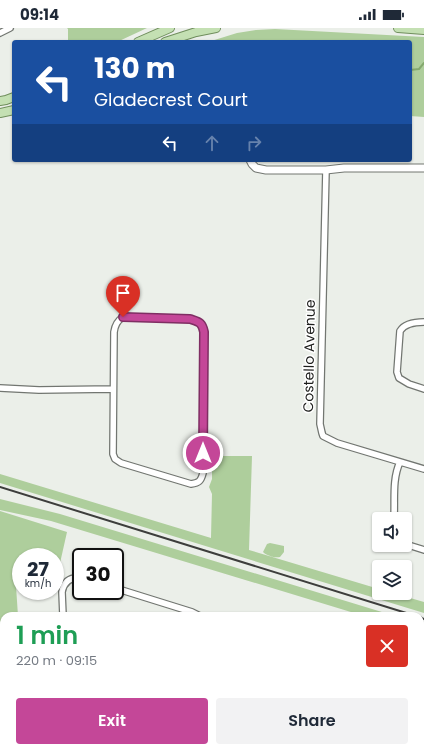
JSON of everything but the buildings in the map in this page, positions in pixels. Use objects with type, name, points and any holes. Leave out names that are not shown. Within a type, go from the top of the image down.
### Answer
[{"type":"main road","points":[[171,40],[196,32],[216,28]]},
{"type":"main road","points":[[398,28],[424,30]]},
{"type":"main road","points":[[143,40],[168,29]]},
{"type":"main road","points":[[0,101],[12,98]]},
{"type":"main road","points":[[0,113],[12,110]]},
{"type":"street","points":[[0,33],[10,28]]},
{"type":"street","points":[[168,29],[168,40]]},
{"type":"street","points":[[251,162],[256,168],[262,170],[424,168]]},
{"type":"street","name":"Costello Avenue","points":[[326,170],[320,424],[322,433],[323,436],[336,443],[424,469]]},
{"type":"street","points":[[123,317],[190,319],[200,322],[203,326],[204,332],[203,472],[201,479],[197,483],[191,484],[120,463],[115,459],[113,454],[114,389],[114,332],[115,325],[119,320],[123,317]]},
{"type":"street","points":[[424,322],[414,322],[402,327],[400,331],[397,372],[399,378],[409,384],[424,389]]},
{"type":"street","points":[[0,388],[39,390],[114,389]]},
{"type":"street","points":[[394,512],[396,470],[400,462]]},
{"type":"street","points":[[412,546],[424,550]]},
{"type":"street","points":[[63,612],[63,588],[66,582],[72,578]]},
{"type":"street","points":[[124,591],[192,612]]},
{"type":"green space","points":[[67,28],[147,28],[121,40],[68,40]]},
{"type":"green space","points":[[275,29],[424,37],[424,117],[412,116],[412,40],[214,40],[237,33]]},
{"type":"green space","points":[[212,456],[252,456],[249,550],[372,587],[372,597],[0,483],[0,474],[211,538],[212,494],[209,487],[212,479]]},
{"type":"green space","points":[[0,499],[60,514],[382,612],[351,612],[51,521],[0,510]]},
{"type":"green space","points":[[0,511],[67,532],[63,548],[12,548],[12,600],[17,600],[18,612],[0,612]]},
{"type":"green space","points":[[270,543],[284,546],[284,552],[280,557],[267,555],[263,552],[267,544]]},
{"type":"green space","points":[[412,599],[424,602],[424,612],[382,600],[412,600]]},
{"type":"waterway","points":[[412,70],[419,69],[424,63]]},
{"type":"railway","points":[[0,487],[403,612]]},
{"type":"route","points":[[123,317],[190,319],[200,322],[203,326],[203,453]]}]
